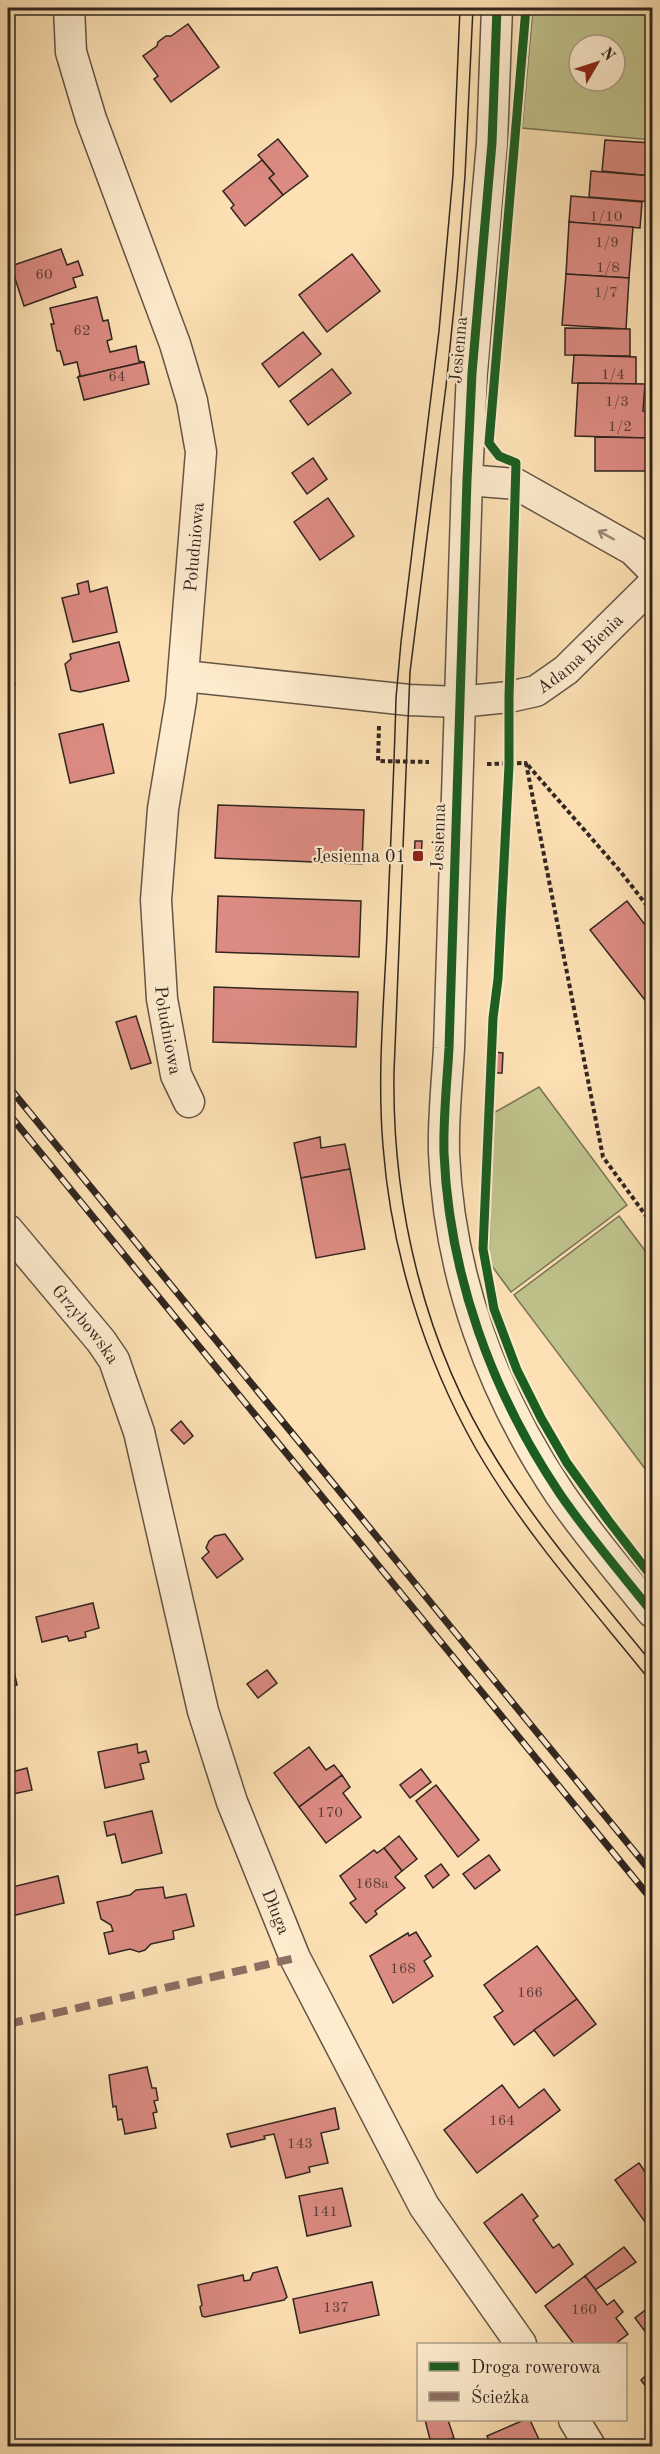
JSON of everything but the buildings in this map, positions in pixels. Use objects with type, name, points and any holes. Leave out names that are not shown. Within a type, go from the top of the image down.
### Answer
[{"type":"street","name":"Południowa","points":[[69,8],[71,52],[91,119],[175,344],[192,401],[201,452],[184,676],[163,809],[156,900],[162,999],[176,1075],[189,1102]]},
{"type":"street","name":"Jesienna","points":[[497,8],[492,143],[472,373],[467,480],[444,1141],[449,1211],[458,1259],[487,1357],[508,1407],[560,1495],[652,1612]]},
{"type":"street","points":[[467,480],[516,484],[633,550],[652,569]]},
{"type":"street","name":"Adama Bienia","points":[[184,676],[409,700],[459,702],[509,698],[536,691],[566,670],[652,585]]},
{"type":"street","name":"Grzybowska","points":[[8,1230],[101,1341],[114,1360],[139,1432]]},
{"type":"street","name":"Długa","points":[[139,1432],[203,1711],[232,1802],[295,1958],[424,2206],[519,2343]]},
{"type":"street","points":[[575,2421],[590,2446]]},
{"type":"path","points":[[652,912],[620,871],[526,763],[603,1157],[652,1224]]},
{"type":"green space","points":[[533,8],[652,8],[652,140],[522,128]]},
{"type":"green space","points":[[539,1087],[627,1205],[511,1292],[489,1262],[492,1114]]},
{"type":"green space","points":[[619,1216],[652,1260],[652,1478],[514,1295]]},
{"type":"tram line","points":[[460,8],[453,175],[439,331],[396,698],[381,1066],[381,1119],[387,1185],[402,1264],[413,1302],[457,1414],[495,1480],[537,1540],[652,1683]]},
{"type":"tram line","points":[[473,8],[465,176],[457,278],[446,386],[410,672],[394,1073],[399,1175],[418,1275],[432,1324],[472,1418],[515,1489],[534,1515],[652,1663]]},
{"type":"railway","points":[[8,1086],[652,1873]]},
{"type":"railway","points":[[8,1113],[652,1900]]},
{"type":"marked path","points":[[8,2024],[295,1958]]},
{"type":"cycle path","points":[[497,8],[492,143],[472,373],[467,480],[449,1048],[444,1127],[448,1199],[455,1244],[478,1331],[514,1415],[560,1494],[652,1612]]},
{"type":"cycle path","points":[[526,8],[489,443],[499,456],[516,463],[509,765],[498,979],[493,1018],[483,1249],[494,1309],[517,1370],[541,1418],[567,1463],[652,1577]]},
{"type":"place","name":"Jesienna 01","points":[[418,856]]}]
